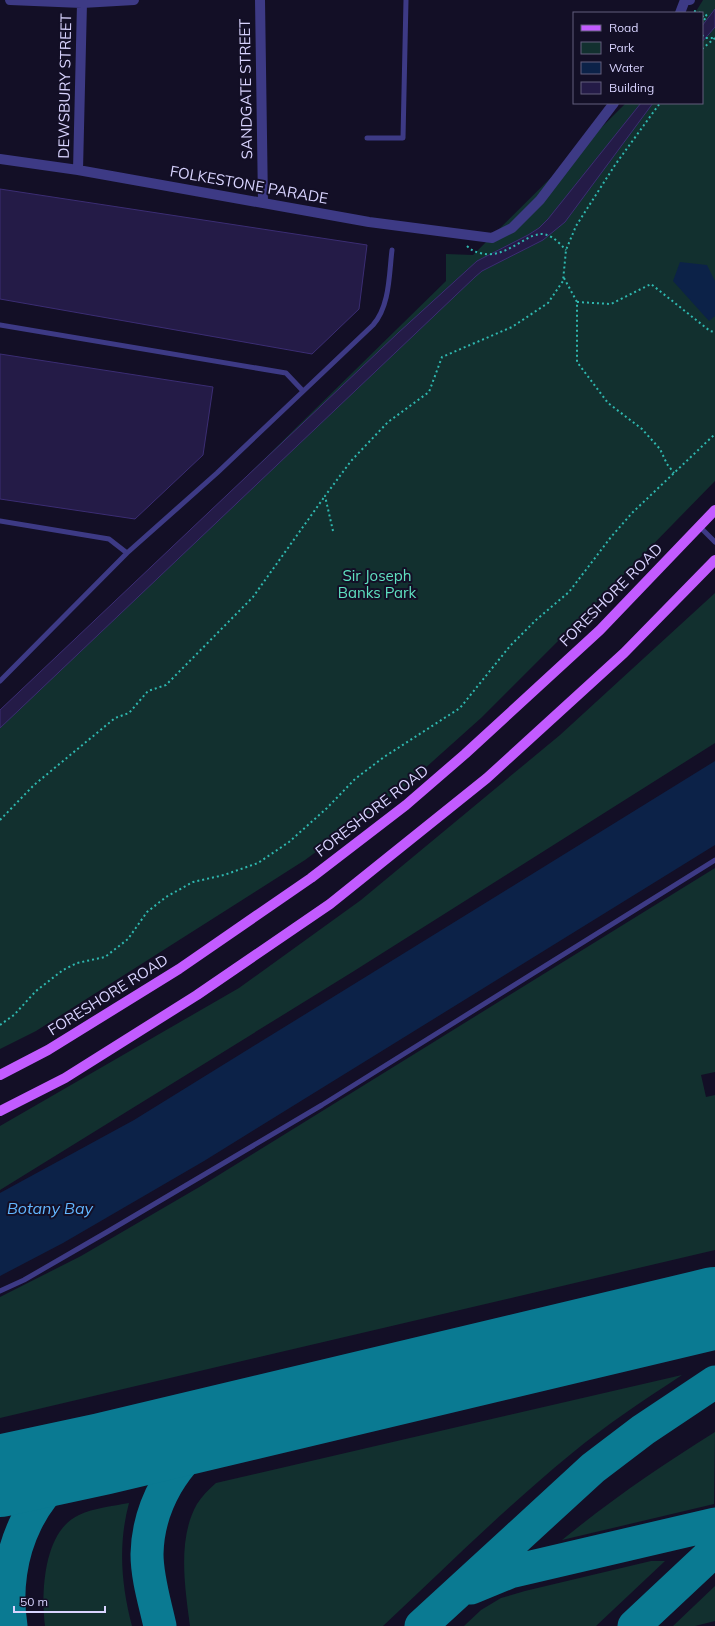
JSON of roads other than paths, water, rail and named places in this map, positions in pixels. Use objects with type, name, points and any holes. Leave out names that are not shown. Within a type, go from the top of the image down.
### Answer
[{"type":"main road","name":"FORESHORE ROAD","points":[[0,1075],[48,1050],[179,969],[311,878],[406,805],[465,754],[600,630],[715,510]]},
{"type":"main road","points":[[0,1110],[65,1078],[118,1045],[197,995],[330,904],[487,778],[624,653],[715,560]]},
{"type":"street","points":[[10,0],[82,3],[134,0]]},
{"type":"street","name":"SANDGATE STREET","points":[[260,0],[263,202]]},
{"type":"street","points":[[677,0],[690,0]]},
{"type":"street","points":[[680,12],[685,0]]},
{"type":"street","name":"DEWSBURY STREET","points":[[78,170],[82,3]]},
{"type":"street","name":"FOLKESTONE PARADE","points":[[0,159],[78,170],[369,222],[492,238],[512,228],[540,200],[613,104]]},
{"type":"lane","points":[[368,138],[403,138],[406,0]]},
{"type":"lane","points":[[0,681],[127,553],[218,473],[380,317],[384,307],[392,250]]},
{"type":"lane","points":[[0,325],[286,373],[303,391]]},
{"type":"lane","points":[[0,521],[109,539],[127,553]]},
{"type":"lane","points":[[700,527],[715,542]]},
{"type":"lane","points":[[0,1291],[52,1264],[322,1105],[715,860]]},
{"type":"water","points":[[680,262],[707,265],[715,281],[715,316],[709,321],[673,281]]},
{"type":"water","name":"Botany Bay","points":[[715,761],[715,845],[204,1161],[63,1243],[0,1276],[0,1193],[134,1120]]},
{"type":"park label","name":"Sir Joseph Banks Park","points":[[377,584]]}]
